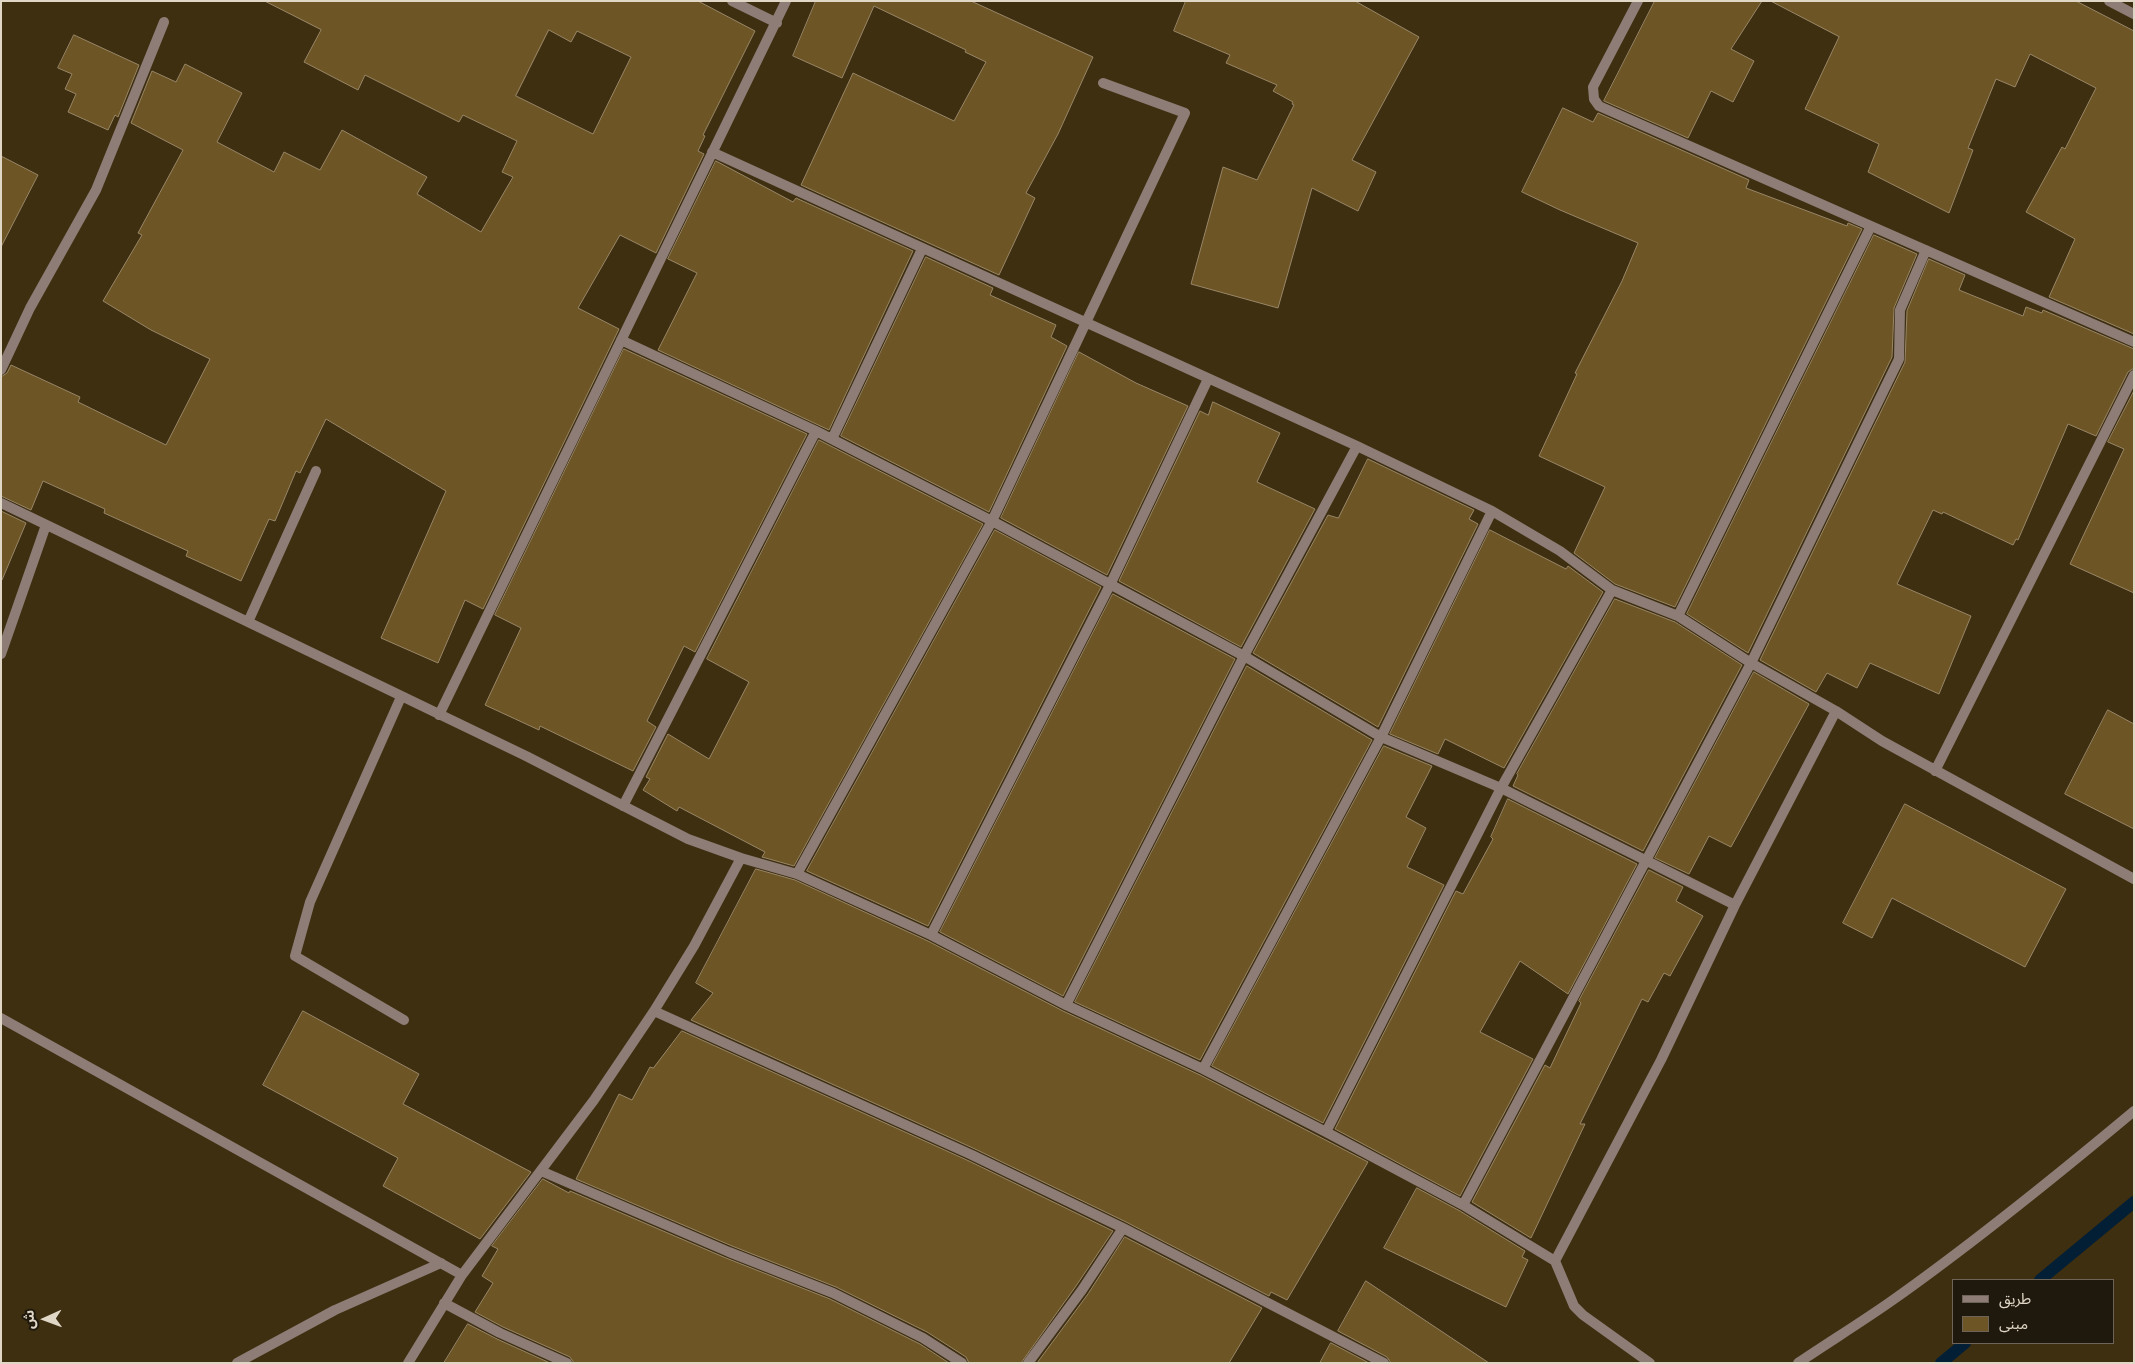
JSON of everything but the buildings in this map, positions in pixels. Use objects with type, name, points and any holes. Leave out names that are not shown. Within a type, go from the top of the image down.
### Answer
[{"type":"street","points":[[732,1],[777,23]]},
{"type":"street","points":[[439,715],[712,152],[777,23],[786,1]]},
{"type":"street","points":[[1638,1],[1593,87],[1594,99],[1599,106],[2134,342]]},
{"type":"street","points":[[2109,1],[2134,14]]},
{"type":"street","points":[[1,370],[30,308],[96,190],[164,22]]},
{"type":"street","points":[[797,874],[992,521],[1185,113],[1103,83]]},
{"type":"street","points":[[712,152],[1357,446],[1492,511],[1560,551],[1612,590],[1678,616],[1751,663],[1836,711],[1882,741],[2134,878]]},
{"type":"street","points":[[1678,616],[1871,226]]},
{"type":"street","points":[[832,440],[922,249]]},
{"type":"street","points":[[1463,1204],[1751,663],[1899,359],[1900,310],[1926,250]]},
{"type":"street","points":[[621,340],[816,432],[992,521],[1244,656],[1381,737],[1501,788],[1734,905]]},
{"type":"street","points":[[1935,771],[2134,375]]},
{"type":"street","points":[[931,935],[1110,585],[1208,379]]},
{"type":"street","points":[[623,806],[816,432]]},
{"type":"street","points":[[1066,1005],[1244,656],[1357,446]]},
{"type":"street","points":[[248,622],[316,471]]},
{"type":"street","points":[[1,503],[439,715],[688,839],[741,858],[797,874],[931,935],[1066,1005],[1203,1069],[1326,1132],[1463,1204],[1555,1261],[1574,1306],[1583,1315],[1650,1363]]},
{"type":"street","points":[[1203,1069],[1381,737],[1492,511]]},
{"type":"street","points":[[1,654],[46,525]]},
{"type":"street","points":[[1326,1132],[1501,788],[1612,590]]},
{"type":"street","points":[[401,697],[310,902],[295,956],[404,1020]]},
{"type":"street","points":[[1555,1261],[1661,1060],[1734,905],[1836,711]]},
{"type":"street","points":[[408,1363],[462,1275],[594,1100],[654,1011],[694,946],[741,858]]},
{"type":"street","points":[[654,1011],[972,1155],[1123,1228],[1384,1363]]},
{"type":"street","points":[[1,1018],[462,1275]]},
{"type":"street","points":[[1798,1363],[1890,1302],[1971,1243],[2055,1178],[2134,1111]]},
{"type":"street","points":[[541,1171],[729,1252],[833,1293],[923,1338],[962,1363]]},
{"type":"street","points":[[1028,1363],[1082,1290],[1123,1228]]},
{"type":"street","points":[[237,1363],[336,1310],[440,1263]]},
{"type":"street","points":[[444,1303],[500,1332],[567,1363]]},
{"type":"waterway","points":[[2041,1279],[2134,1202]]},
{"type":"waterway","points":[[1941,1363],[1964,1344]]}]
